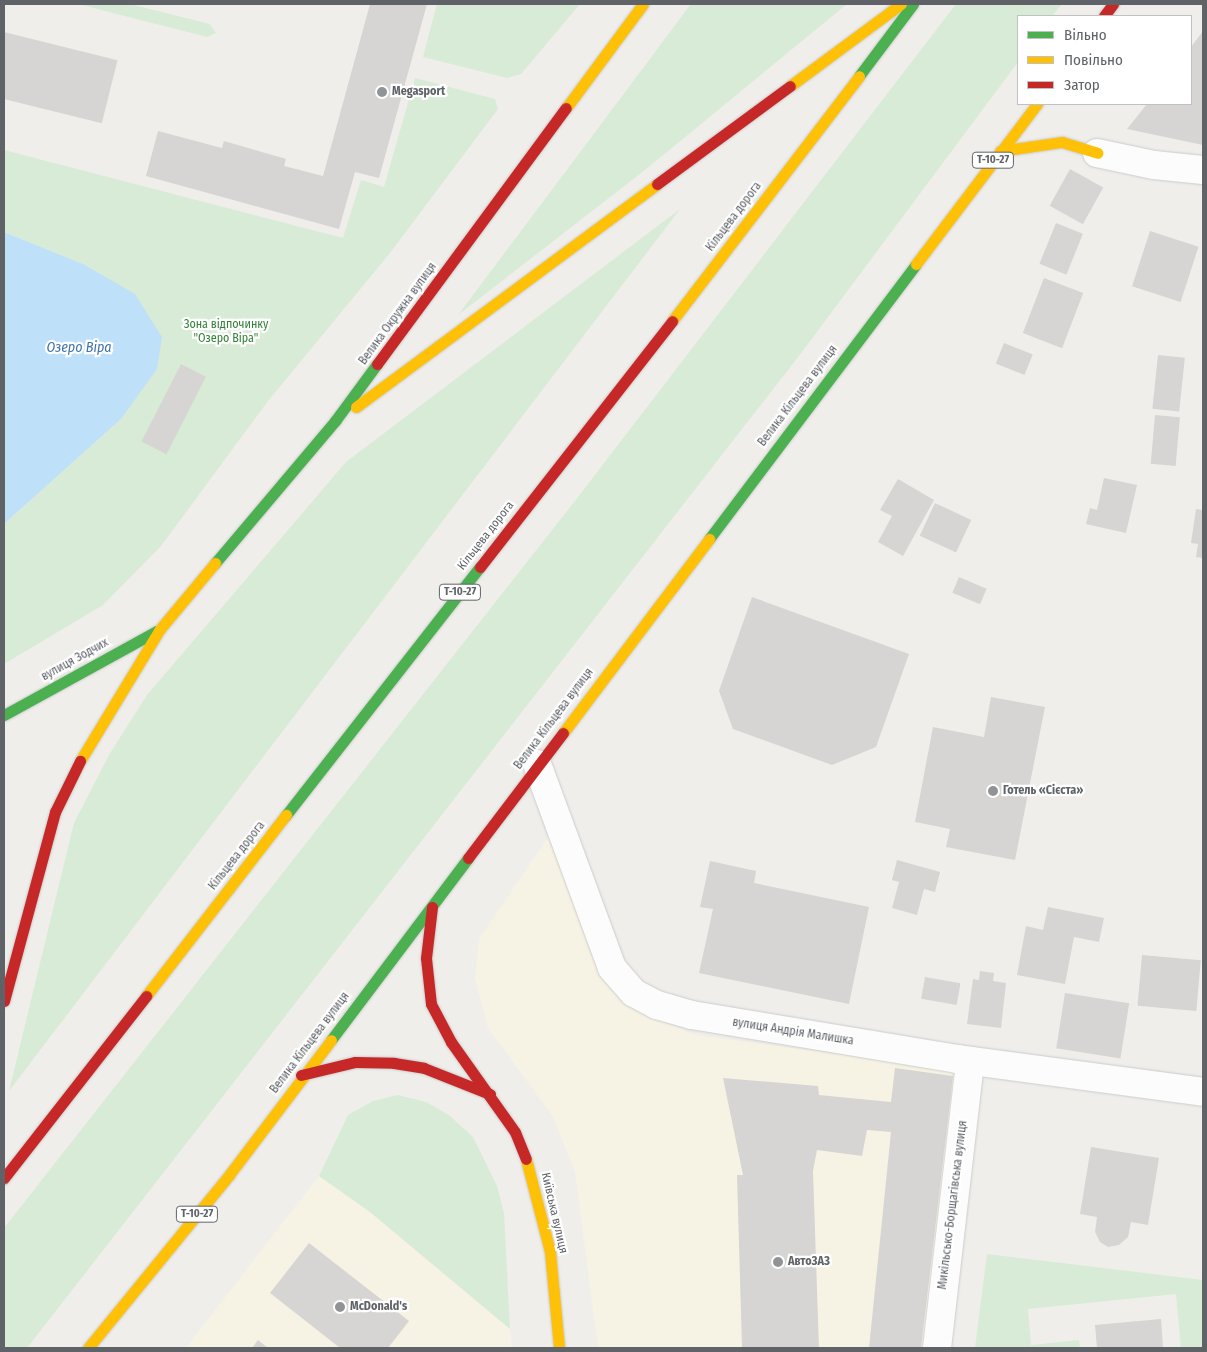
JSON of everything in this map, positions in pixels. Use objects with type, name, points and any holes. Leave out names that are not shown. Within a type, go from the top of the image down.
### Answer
[{"type":"main road","name":"Велика Окружна вулиця","points":[[160,629],[335,422],[643,4]]},
{"type":"main road","points":[[335,422],[901,4]]},
{"type":"main road","name":"Кільцева дорога","points":[[4,1178],[737,237],[913,4]]},
{"type":"main road","points":[[1105,15],[1113,4]]},
{"type":"main road","name":"Велика Кільцева вулиця","points":[[88,1348],[229,1175],[301,1075],[432,907],[537,764],[1036,105]]},
{"type":"main road","points":[[1000,151],[1062,142],[1097,153]]},
{"type":"main road","points":[[4,1001],[55,812],[92,736],[160,629]]},
{"type":"main road","name":"вулиця Зодчих","points":[[4,715],[160,629]]},
{"type":"main road","name":"Київська вулиця","points":[[432,907],[426,958],[431,1004],[451,1042],[491,1094],[516,1132],[539,1201],[550,1252],[559,1348]]},
{"type":"main road","points":[[301,1075],[355,1062],[394,1063],[424,1068],[491,1094]]},
{"type":"street","points":[[1097,153],[1154,165],[1203,170]]},
{"type":"street","name":"вулиця Андрія Малишка","points":[[537,764],[612,968],[634,993],[657,1005],[692,1015],[970,1061],[1203,1092]]},
{"type":"street","name":"Микільсько-Борщагівська вулиця","points":[[937,1348],[970,1061]]},
{"type":"shaded area","points":[[555,827],[607,982],[626,1005],[695,1035],[960,1071],[926,1348],[598,1348],[575,1171],[552,1115],[488,1028],[475,979],[479,939]]},
{"type":"shaded area","points":[[319,1176],[370,1212],[510,1329],[512,1348],[186,1348]]},
{"type":"green space","points":[[78,4],[130,4],[210,24],[216,33],[207,37]]},
{"type":"green space","points":[[437,4],[580,4],[521,74],[507,78],[423,57]]},
{"type":"green space","points":[[691,4],[847,4],[645,170],[458,315]]},
{"type":"green space","points":[[956,4],[1062,4],[1053,15],[1017,15],[1017,63],[802,352],[27,1348],[4,1348],[4,1228],[578,497]]},
{"type":"green space","name":"Зона відпочинку \"Озеро Віра\"","points":[[415,78],[495,99],[498,109],[390,253],[268,401],[161,546],[103,605],[4,664],[4,524],[121,419],[83,264],[4,232],[4,150],[343,238],[361,180],[384,187]]},
{"type":"green space","points":[[680,209],[9,1091],[74,823],[109,755],[147,695],[346,462]]},
{"type":"green space","points":[[398,1095],[426,1102],[449,1115],[473,1137],[497,1186],[504,1213],[510,1329],[370,1212],[319,1176],[348,1115],[373,1101]]},
{"type":"green space","points":[[987,1254],[1203,1280],[1203,1348],[1181,1348],[1176,1294],[1028,1309],[1031,1345],[1079,1340],[1080,1348],[975,1348]]},
{"type":"water","name":"Озеро Віра","points":[[4,232],[83,264],[135,294],[162,337],[157,369],[121,419],[4,524]]},
{"type":"building","points":[[370,4],[427,4],[379,178],[355,172],[339,229],[146,176],[158,131],[222,148],[224,141],[286,159],[284,166],[323,176]]},
{"type":"building","points":[[1203,31],[1203,145],[1127,129],[1146,105],[1192,105],[1192,46]]},
{"type":"building","points":[[4,32],[118,60],[102,123],[4,99]]},
{"type":"building","points":[[1070,169],[1103,187],[1083,224],[1050,206]]},
{"type":"building","points":[[1056,223],[1083,234],[1066,275],[1040,264]]},
{"type":"building","points":[[1150,231],[1199,247],[1181,302],[1132,286]]},
{"type":"building","points":[[1044,278],[1083,293],[1062,348],[1023,333]]},
{"type":"building","points":[[1004,343],[1033,355],[1025,375],[996,363]]},
{"type":"building","points":[[1158,355],[1185,358],[1179,412],[1152,409]]},
{"type":"building","points":[[181,364],[206,377],[166,454],[142,442]]},
{"type":"building","points":[[1155,415],[1180,417],[1176,466],[1151,464]]},
{"type":"building","points":[[1104,478],[1137,485],[1126,533],[1086,524],[1090,508],[1097,510]]},
{"type":"building","points":[[898,479],[934,500],[903,556],[878,542],[892,516],[880,510]]},
{"type":"building","points":[[935,503],[971,520],[956,553],[920,536]]},
{"type":"building","points":[[1196,509],[1203,510],[1203,558],[1196,557],[1198,544],[1191,543]]},
{"type":"building","points":[[959,577],[987,589],[980,604],[952,593]]},
{"type":"building","points":[[752,597],[909,654],[876,747],[832,765],[733,729],[719,691]]},
{"type":"building","name":"Готель «Сієста»","points":[[991,697],[1045,707],[1015,860],[946,847],[950,829],[915,822],[933,727],[984,737]]},
{"type":"building","points":[[897,860],[940,872],[935,892],[924,889],[917,915],[892,908],[899,882],[892,880]]},
{"type":"building","points":[[710,861],[756,871],[754,883],[869,907],[849,1004],[699,973],[713,909],[700,907]]},
{"type":"building","points":[[1048,907],[1104,918],[1099,942],[1074,937],[1065,984],[1017,975],[1026,926],[1043,930]]},
{"type":"building","points":[[1142,955],[1201,960],[1196,1011],[1138,1006]]},
{"type":"building","points":[[980,971],[994,973],[993,981],[1006,983],[1001,1028],[967,1024],[973,979],[979,980]]},
{"type":"building","points":[[925,977],[960,983],[957,1005],[921,999]]},
{"type":"building","points":[[1065,993],[1129,1003],[1120,1058],[1056,1048]]},
{"type":"building","name":"АвтоЗАЗ","points":[[895,1068],[953,1076],[921,1348],[869,1348],[891,1132],[867,1130],[862,1156],[817,1150],[813,1171],[819,1348],[742,1348],[737,1175],[743,1175],[723,1078],[818,1086],[819,1095],[891,1102]]},
{"type":"building","points":[[1091,1147],[1159,1158],[1148,1225],[1131,1222],[1128,1237],[1119,1245],[1108,1247],[1100,1242],[1095,1232],[1097,1217],[1080,1214]]},
{"type":"building","name":"McDonald's","points":[[309,1243],[409,1321],[388,1348],[340,1348],[270,1293]]},
{"type":"building","points":[[1161,1319],[1163,1348],[1097,1348],[1095,1325]]},
{"type":"building","points":[[258,1340],[268,1348],[252,1348]]},
{"type":"traffic: fast","points":[[859,76],[913,4]]},
{"type":"traffic: fast","points":[[709,539],[916,264]]},
{"type":"traffic: fast","points":[[215,563],[335,421],[377,364]]},
{"type":"traffic: fast","points":[[286,815],[480,567]]},
{"type":"traffic: fast","points":[[4,715],[157,631]]},
{"type":"traffic: fast","points":[[331,1040],[468,858]]},
{"type":"traffic: slow","points":[[566,108],[643,4]]},
{"type":"traffic: slow","points":[[790,86],[901,4]]},
{"type":"traffic: slow","points":[[672,321],[859,76]]},
{"type":"traffic: slow","points":[[916,264],[1036,105]]},
{"type":"traffic: slow","points":[[1000,151],[1062,142],[1097,153]]},
{"type":"traffic: slow","points":[[356,407],[657,184]]},
{"type":"traffic: slow","points":[[563,733],[709,539]]},
{"type":"traffic: slow","points":[[80,761],[160,629],[215,563]]},
{"type":"traffic: slow","points":[[146,996],[286,815]]},
{"type":"traffic: slow","points":[[88,1348],[229,1175],[331,1040]]},
{"type":"traffic: slow","points":[[526,1159],[550,1252],[559,1348]]},
{"type":"traffic: jam","points":[[1105,15],[1113,4]]},
{"type":"traffic: jam","points":[[657,184],[790,86]]},
{"type":"traffic: jam","points":[[377,364],[566,108]]},
{"type":"traffic: jam","points":[[480,567],[672,321]]},
{"type":"traffic: jam","points":[[468,858],[563,733]]},
{"type":"traffic: jam","points":[[4,1001],[55,812],[80,761]]},
{"type":"traffic: jam","points":[[432,907],[426,958],[431,1004],[451,1042],[515,1132],[526,1159]]},
{"type":"traffic: jam","points":[[4,1178],[146,996]]},
{"type":"traffic: jam","points":[[301,1075],[355,1062],[394,1063],[424,1068],[490,1094]]},
{"type":"place","name":"Megasport","points":[[382,92]]},
{"type":"place","name":"Готель «Сієста»","points":[[993,791]]},
{"type":"place","name":"АвтоЗАЗ","points":[[778,1262]]},
{"type":"place","name":"McDonald's","points":[[340,1307]]}]
